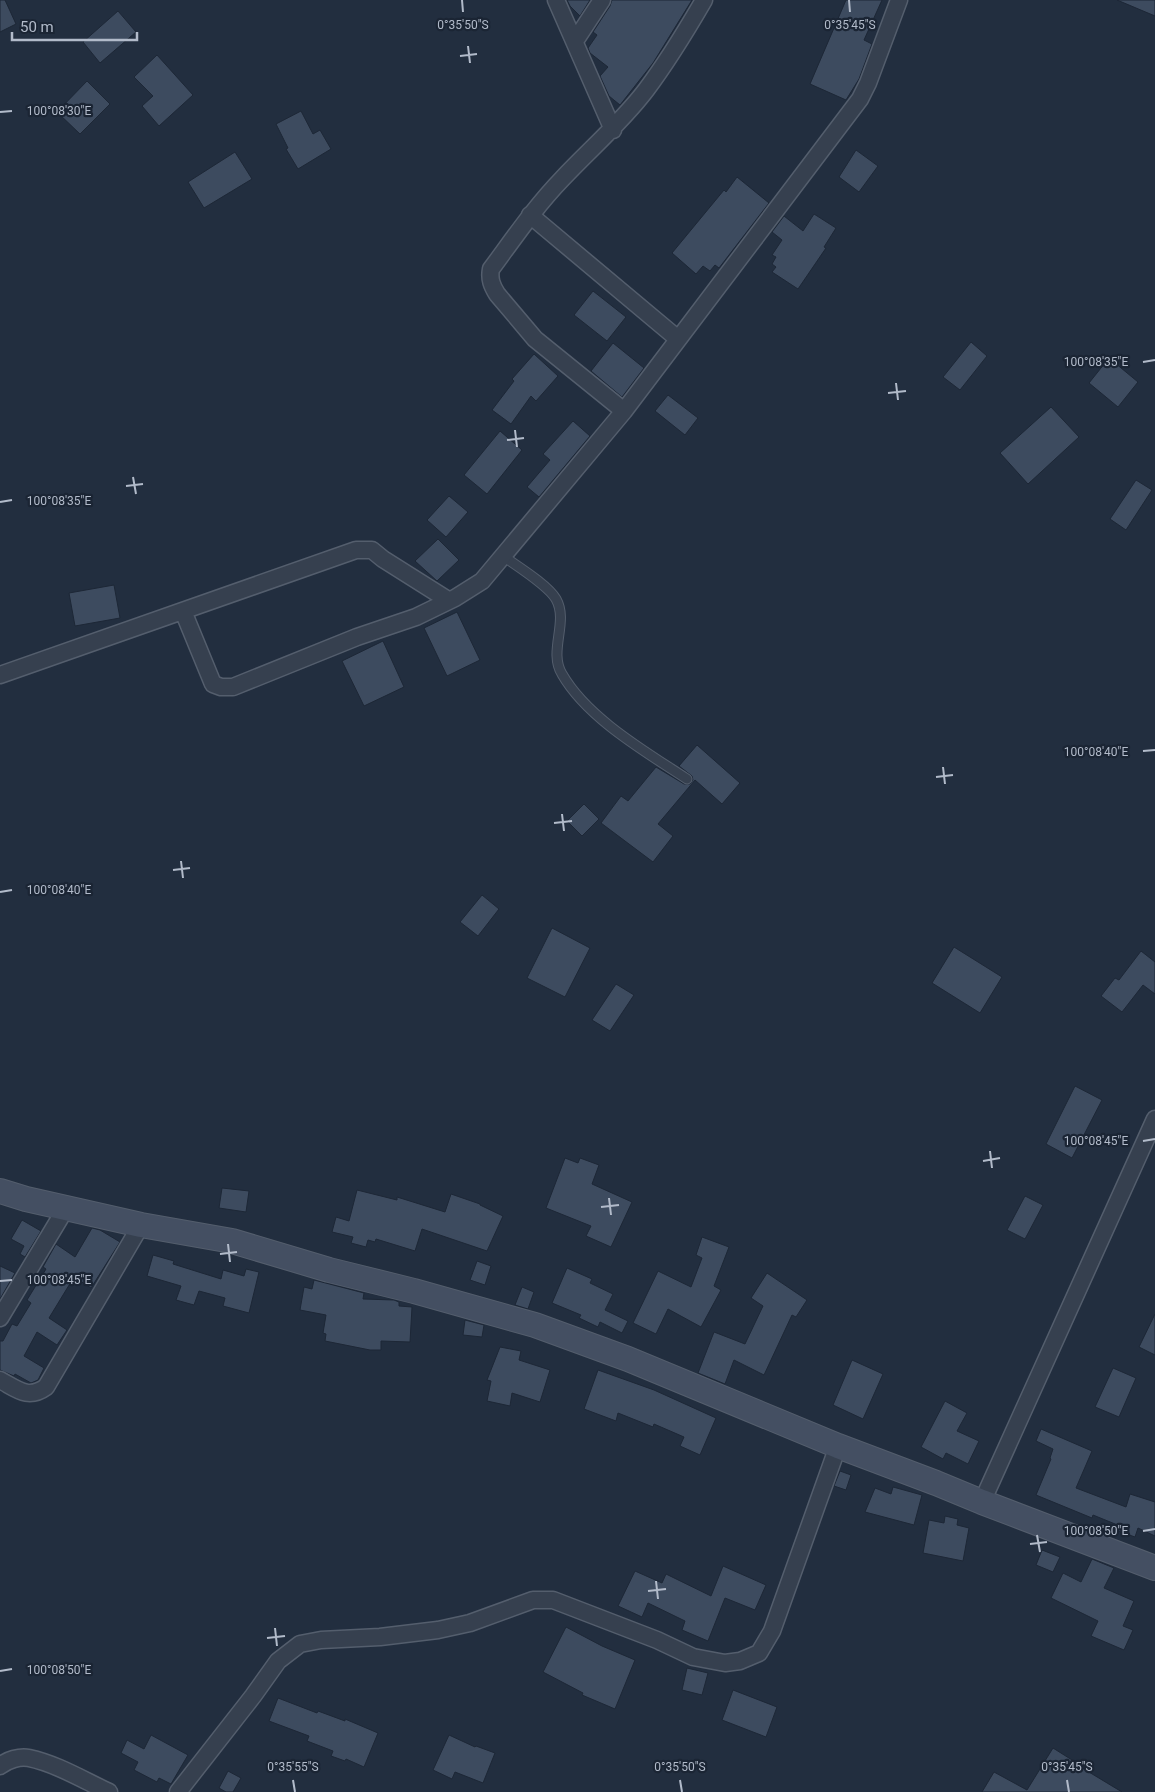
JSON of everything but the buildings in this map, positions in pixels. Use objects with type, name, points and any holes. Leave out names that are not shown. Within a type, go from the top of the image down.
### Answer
[{"type":"street","points":[[556,0],[613,130]]},
{"type":"street","points":[[575,41],[602,0]]},
{"type":"street","points":[[624,411],[535,339],[492,287],[490,275],[491,270],[530,215],[562,179],[613,130],[646,91],[704,0]]},
{"type":"street","points":[[183,611],[213,684],[221,687],[233,687],[416,617],[482,581],[624,411],[860,99],[868,83],[899,0]]},
{"type":"street","points":[[530,215],[678,339]]},
{"type":"street","points":[[0,675],[356,550],[372,550],[448,600]]},
{"type":"street","points":[[982,1502],[1155,1119]]},
{"type":"street","points":[[0,1191],[141,1225],[232,1241],[330,1270],[535,1325],[628,1359],[838,1446],[1155,1568]]},
{"type":"street","points":[[0,1318],[66,1208]]},
{"type":"street","points":[[0,1380],[28,1394],[38,1393],[46,1387],[141,1225]]},
{"type":"street","points":[[178,1792],[278,1661],[300,1644],[321,1640],[380,1637],[438,1630],[470,1623],[533,1600],[553,1600],[658,1640],[693,1657],[725,1663],[740,1661],[759,1653],[772,1631],[838,1446]]},
{"type":"street","points":[[0,1766],[6,1761],[27,1757],[49,1764],[109,1792]]},
{"type":"lane","points":[[503,556],[542,584],[556,599],[561,615],[557,659],[561,674],[586,704],[621,736],[687,779]]}]
